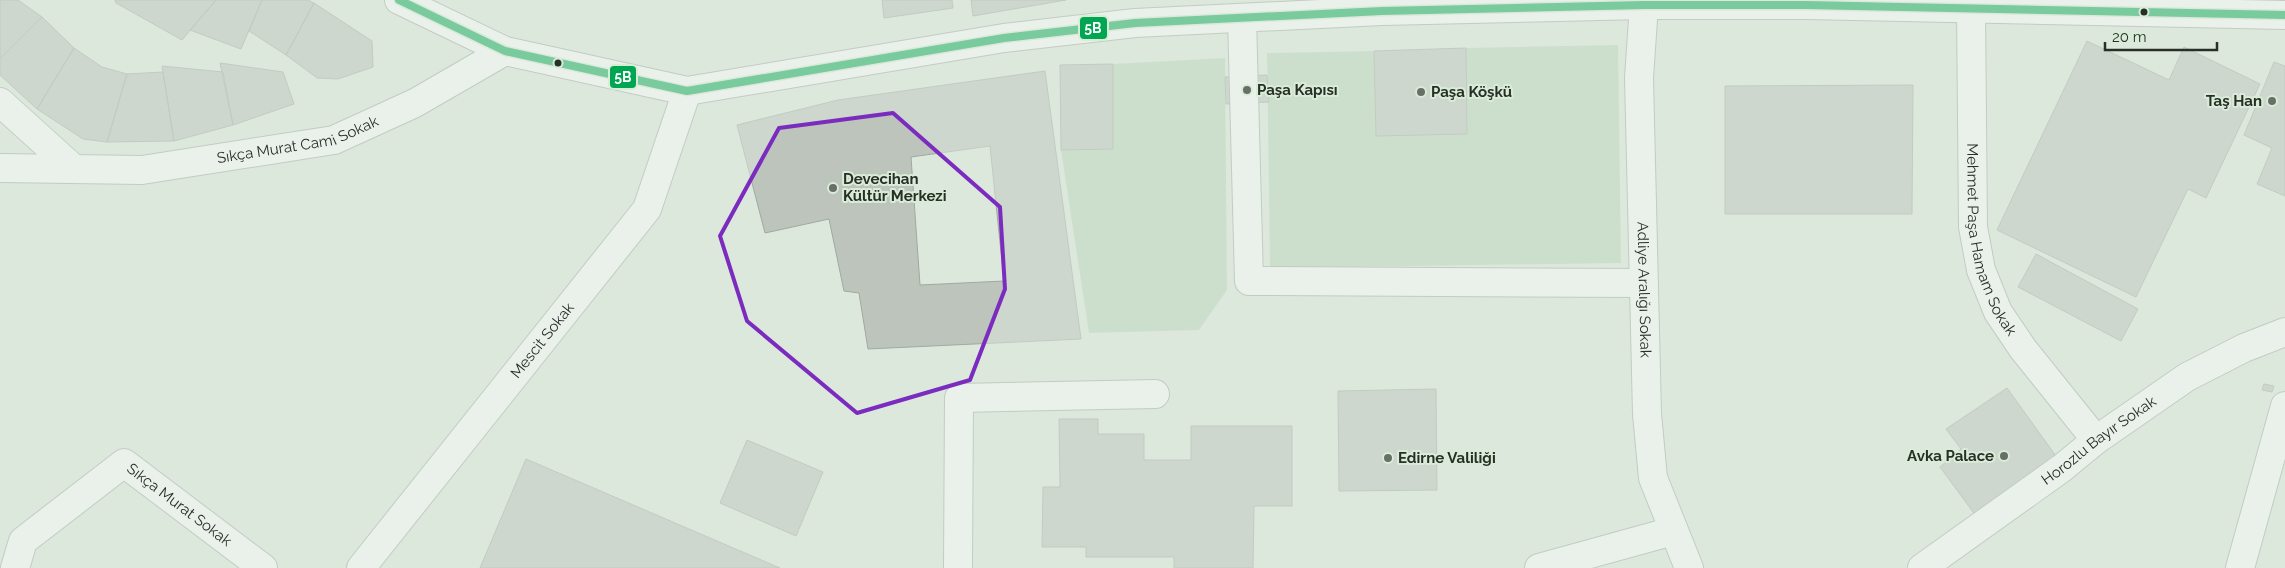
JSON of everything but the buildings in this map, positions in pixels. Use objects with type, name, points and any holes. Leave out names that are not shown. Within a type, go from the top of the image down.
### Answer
[{"type":"street","points":[[399,0],[505,50],[687,90],[1004,38],[1135,23],[1382,11],[1806,2],[1971,8],[2285,14]]},
{"type":"street","name":"Adliye Aralığı Sokak","points":[[1644,5],[1639,78],[1647,414],[1654,478],[1673,531],[1689,568]]},
{"type":"street","name":"Mehmet Paşa Hamam Sokak","points":[[1971,8],[1973,226],[1981,270],[1998,312],[2023,349],[2096,440]]},
{"type":"street","points":[[1242,18],[1248,281],[1643,282]]},
{"type":"street","name":"Sıkça Murat Cami Sokak","points":[[0,168],[142,170],[334,140],[415,104],[505,50]]},
{"type":"street","name":"Mescit Sokak","points":[[360,568],[647,209],[687,90]]},
{"type":"street","points":[[0,102],[74,169]]},
{"type":"street","name":"Horozlu Bayır Sokak","points":[[1922,568],[2062,468],[2096,440],[2187,377],[2244,348],[2285,332]]},
{"type":"street","points":[[958,568],[958,398],[1155,394]]},
{"type":"street","points":[[2240,568],[2285,406]]},
{"type":"street","name":"Sıkça Murat Sokak","points":[[14,568],[23,540],[124,463],[263,568]]},
{"type":"street","points":[[1539,568],[1673,531]]},
{"type":"street","name":"Sıkça Murat Sokak","points":[[0,545],[14,568]]},
{"type":"highlighted area","points":[[893,113],[1000,207],[1005,289],[970,380],[857,413],[747,321],[720,236],[779,128]]},
{"type":"green space","points":[[1618,45],[1621,263],[1270,268],[1267,53],[1374,51],[1376,136],[1467,134],[1466,48]]},
{"type":"green space","points":[[1225,58],[1227,290],[1199,330],[1089,333],[1061,150],[1113,148],[1113,64]]},
{"type":"transit line","name":"5B","points":[[399,0],[505,51],[687,91],[1004,38],[1135,23],[1382,11],[1644,5],[1806,5],[2285,15]]},
{"type":"place","name":"Paşa Kapısı","points":[[1247,90]]},
{"type":"place","name":"Paşa Köşkü","points":[[1421,92]]},
{"type":"place","name":"Taş Han","points":[[2272,101]]},
{"type":"place","name":"Devecihan Kültür Merkezi","points":[[833,188]]},
{"type":"place","name":"Avka Palace","points":[[2004,456]]},
{"type":"place","name":"Edirne Valiliği","points":[[1388,458]]}]
